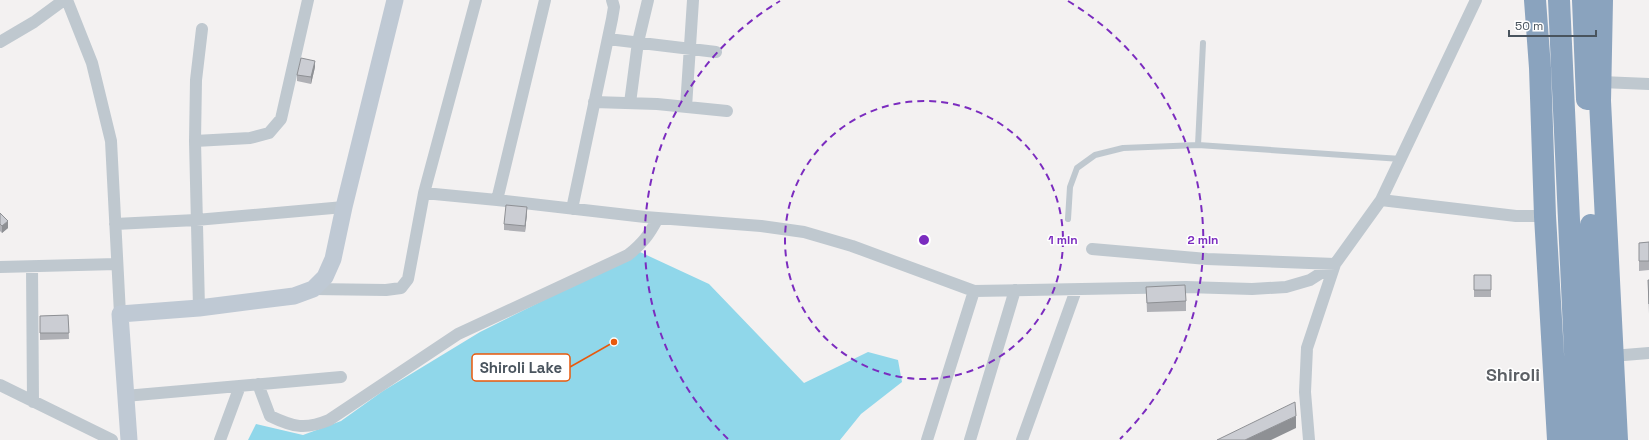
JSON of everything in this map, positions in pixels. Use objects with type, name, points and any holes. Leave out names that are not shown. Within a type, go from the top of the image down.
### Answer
[{"type":"highway","points":[[1535,0],[1540,68],[1545,216],[1558,440]]},
{"type":"highway","points":[[1559,0],[1573,344],[1579,440]]},
{"type":"highway","points":[[1583,0],[1595,344],[1600,440]]},
{"type":"highway","points":[[1602,0],[1600,101],[1617,440]]},
{"type":"street","points":[[0,42],[34,22],[65,0],[92,63],[111,141],[120,314],[129,440]]},
{"type":"street","points":[[195,141],[250,138],[269,133],[281,119],[308,0]]},
{"type":"street","points":[[313,289],[325,277],[333,259],[344,207],[395,0]]},
{"type":"street","points":[[120,314],[199,308],[294,296],[313,289],[386,290],[401,288],[408,279],[424,193],[476,0]]},
{"type":"street","points":[[497,200],[545,0]]},
{"type":"street","points":[[572,209],[608,39],[614,7],[612,0]]},
{"type":"street","points":[[630,103],[638,42],[648,0]]},
{"type":"street","points":[[686,107],[693,0]]},
{"type":"street","points":[[1307,439],[1305,392],[1307,348],[1335,264],[1381,200],[1476,0]]},
{"type":"street","points":[[199,308],[195,141],[196,80],[202,29]]},
{"type":"street","points":[[608,39],[716,52]]},
{"type":"street","points":[[1601,82],[1649,84]]},
{"type":"street","points":[[594,102],[630,103],[727,111]]},
{"type":"street","points":[[424,193],[658,218],[761,226],[804,232],[852,246],[974,291],[1186,287],[1252,289],[1286,287],[1310,280],[1335,264]]},
{"type":"street","points":[[1381,200],[1516,216],[1545,216]]},
{"type":"street","points":[[115,224],[196,220],[344,207]]},
{"type":"street","points":[[258,384],[270,416],[289,425],[315,426],[329,420],[458,334],[628,255],[641,245],[650,233],[658,218]]},
{"type":"street","points":[[1092,249],[1207,259],[1335,264]]},
{"type":"street","points":[[0,267],[117,264]]},
{"type":"street","points":[[32,267],[33,402]]},
{"type":"street","points":[[970,440],[1015,290]]},
{"type":"street","points":[[1022,440],[1076,290]]},
{"type":"street","points":[[927,440],[974,291]]},
{"type":"street","points":[[1612,356],[1649,353]]},
{"type":"street","points":[[125,396],[341,377]]},
{"type":"street","points":[[0,385],[112,440]]},
{"type":"street","points":[[220,440],[240,386]]},
{"type":"lane","points":[[1198,145],[1203,43]]},
{"type":"lane","points":[[1068,219],[1070,187],[1077,168],[1095,155],[1124,148],[1198,145],[1401,159]]},
{"type":"water","points":[[640,252],[709,284],[804,383],[868,352],[898,360],[902,382],[861,414],[840,440],[248,440],[256,424],[303,435],[341,421],[383,391],[480,332]]},
{"type":"building","points":[[301,58],[315,61],[311,77],[297,75]]},
{"type":"building","points":[[506,205],[527,207],[525,226],[504,224]]},
{"type":"building","points":[[0,213],[8,221],[2,226],[0,224]]},
{"type":"building","points":[[1649,242],[1649,261],[1639,261],[1639,243]]},
{"type":"building","points":[[1474,275],[1491,275],[1491,290],[1474,290]]},
{"type":"building","points":[[1648,280],[1649,280],[1649,304]]},
{"type":"building","points":[[1185,285],[1186,301],[1147,303],[1146,287]]},
{"type":"building","points":[[68,315],[69,333],[40,333],[40,316]]},
{"type":"building","points":[[1295,402],[1296,416],[1245,440],[1217,440]]},
{"type":"place","name":"Shiroli Lake","points":[[614,342]]},
{"type":"district","name":"Shiroli","points":[[1513,374]]}]
